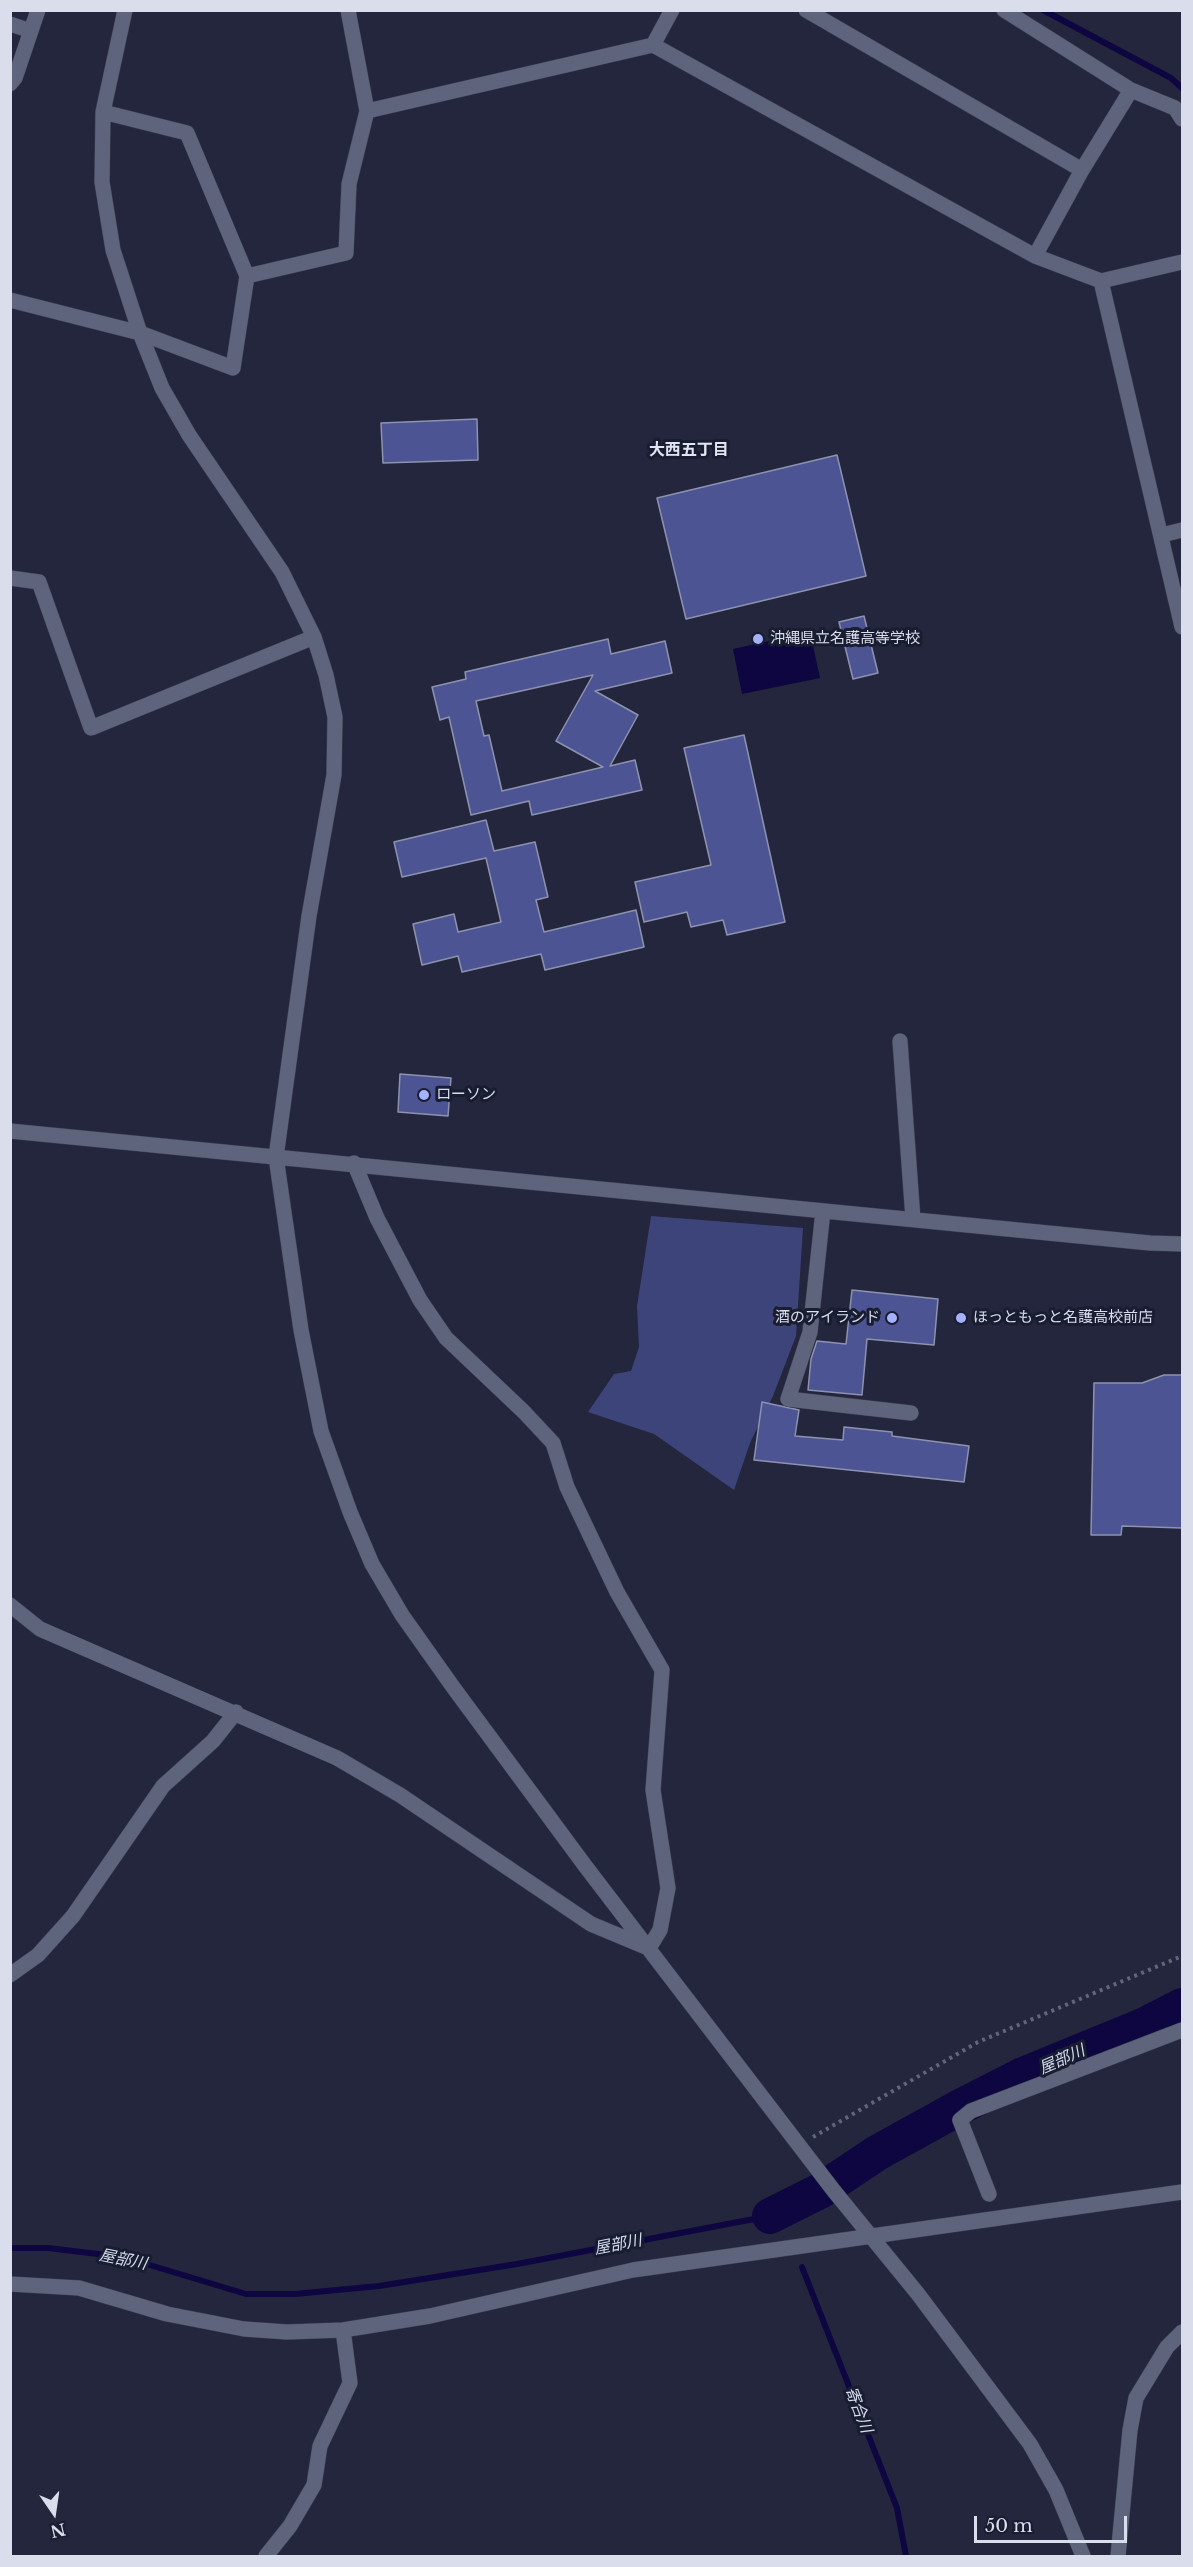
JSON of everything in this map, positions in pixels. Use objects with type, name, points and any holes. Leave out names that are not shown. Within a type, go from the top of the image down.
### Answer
[{"type":"street","points":[[10,84],[15,78],[38,10]]},
{"type":"street","points":[[125,10],[103,112],[102,182],[106,218],[140,333],[162,388],[189,435],[282,572],[314,637],[326,675],[335,717],[334,775],[309,916],[276,1157],[301,1330],[321,1431],[350,1512],[372,1564],[402,1615],[453,1687],[649,1948],[1029,2444],[1056,2490],[1083,2556]]},
{"type":"street","points":[[247,276],[346,253],[349,184],[367,111],[348,10]]},
{"type":"street","points":[[653,45],[672,10]]},
{"type":"street","points":[[806,10],[1082,170]]},
{"type":"street","points":[[1004,10],[1131,90],[1175,108],[1182,119]]},
{"type":"street","points":[[10,24],[31,31]]},
{"type":"street","points":[[367,111],[653,45],[1035,256],[1101,282],[1182,262]]},
{"type":"street","points":[[1035,256],[1082,170],[1131,90]]},
{"type":"street","points":[[10,300],[140,333],[233,368],[247,276],[187,133],[103,112]]},
{"type":"street","points":[[1101,282],[1182,627]]},
{"type":"street","points":[[1162,535],[1182,530]]},
{"type":"street","points":[[10,578],[39,582],[91,728],[314,637]]},
{"type":"street","points":[[900,1041],[913,1219]]},
{"type":"street","points":[[10,1131],[1182,1244]]},
{"type":"street","points":[[354,1163],[377,1218],[414,1289],[446,1338],[524,1412],[553,1443],[567,1487],[617,1592],[662,1670],[653,1790],[668,1888],[660,1930],[649,1948]]},
{"type":"street","points":[[823,1211],[810,1332],[788,1399],[911,1413]]},
{"type":"street","points":[[10,1605],[40,1629],[236,1712],[337,1758],[400,1796],[591,1924],[649,1948]]},
{"type":"street","points":[[10,1975],[38,1955],[73,1916],[163,1786],[213,1741],[236,1712]]},
{"type":"street","points":[[989,2194],[960,2120],[965,2115],[1182,2030]]},
{"type":"street","points":[[10,2284],[80,2288],[167,2314],[244,2329],[287,2332],[343,2330],[430,2316],[633,2270],[1182,2192]]},
{"type":"street","points":[[266,2556],[290,2526],[314,2485],[320,2446],[350,2383],[343,2330]]},
{"type":"street","points":[[1118,2556],[1130,2430],[1136,2398],[1167,2347],[1182,2332]]},
{"type":"path","points":[[800,2145],[978,2042],[1182,1956]]},
{"type":"shaded area","points":[[810,632],[820,678],[742,694],[733,649]]},
{"type":"shaded area","points":[[651,1216],[803,1228],[796,1336],[773,1396],[750,1443],[734,1490],[654,1434],[588,1412],[614,1374],[631,1371],[639,1347],[637,1306]]},
{"type":"building","points":[[477,419],[478,460],[383,463],[381,423]]},
{"type":"building","points":[[837,455],[866,576],[686,619],[657,498]]},
{"type":"building","points":[[864,616],[878,673],[853,679],[839,622]]},
{"type":"building","points":[[608,639],[611,654],[665,641],[672,673],[595,691],[638,715],[610,766],[635,760],[642,790],[532,815],[529,801],[471,815],[449,717],[440,720],[432,687],[466,679],[465,672]],"holes":[[[593,675],[556,741],[603,767],[502,791],[489,735],[484,736],[476,701]]]},
{"type":"building","points":[[744,735],[785,922],[727,935],[723,920],[691,927],[687,912],[644,922],[635,882],[711,865],[684,748]]},
{"type":"building","points":[[486,820],[494,851],[535,842],[548,897],[536,900],[544,932],[636,910],[644,947],[545,970],[541,954],[462,972],[458,956],[422,965],[413,924],[454,914],[458,932],[501,922],[486,858],[402,877],[394,842]]},
{"type":"building","name":"ローソン","points":[[400,1074],[451,1078],[448,1116],[398,1112]]},
{"type":"building","points":[[852,1290],[938,1299],[934,1345],[867,1339],[862,1395],[808,1390],[811,1359],[817,1341],[846,1344]]},
{"type":"building","points":[[1164,1375],[1182,1375],[1182,1528],[1122,1526],[1121,1535],[1091,1535],[1094,1383],[1142,1383]]},
{"type":"building","points":[[762,1402],[799,1410],[795,1436],[843,1440],[844,1427],[892,1432],[892,1436],[969,1446],[964,1482],[754,1460]]},
{"type":"waterway","points":[[1043,10],[1171,78],[1182,88]]},
{"type":"waterway","name":"屋部川","points":[[770,2216],[820,2191],[877,2153],[962,2106],[1021,2076],[1143,2026],[1182,2006]]},
{"type":"waterway","name":"屋部川","points":[[10,2248],[48,2248],[123,2257],[246,2294],[295,2294],[379,2286],[517,2264],[770,2216]]},
{"type":"waterway","name":"寄合川","points":[[802,2267],[897,2508],[906,2556]]},
{"type":"place","name":"沖縄県立名護高等学校","points":[[758,639]]},
{"type":"place","name":"ローソン","points":[[424,1095]]},
{"type":"place","name":"酒のアイランド","points":[[892,1318]]},
{"type":"place","name":"ほっともっと名護高校前店","points":[[961,1318]]},
{"type":"district","name":"大西五丁目","points":[[689,450]]}]
